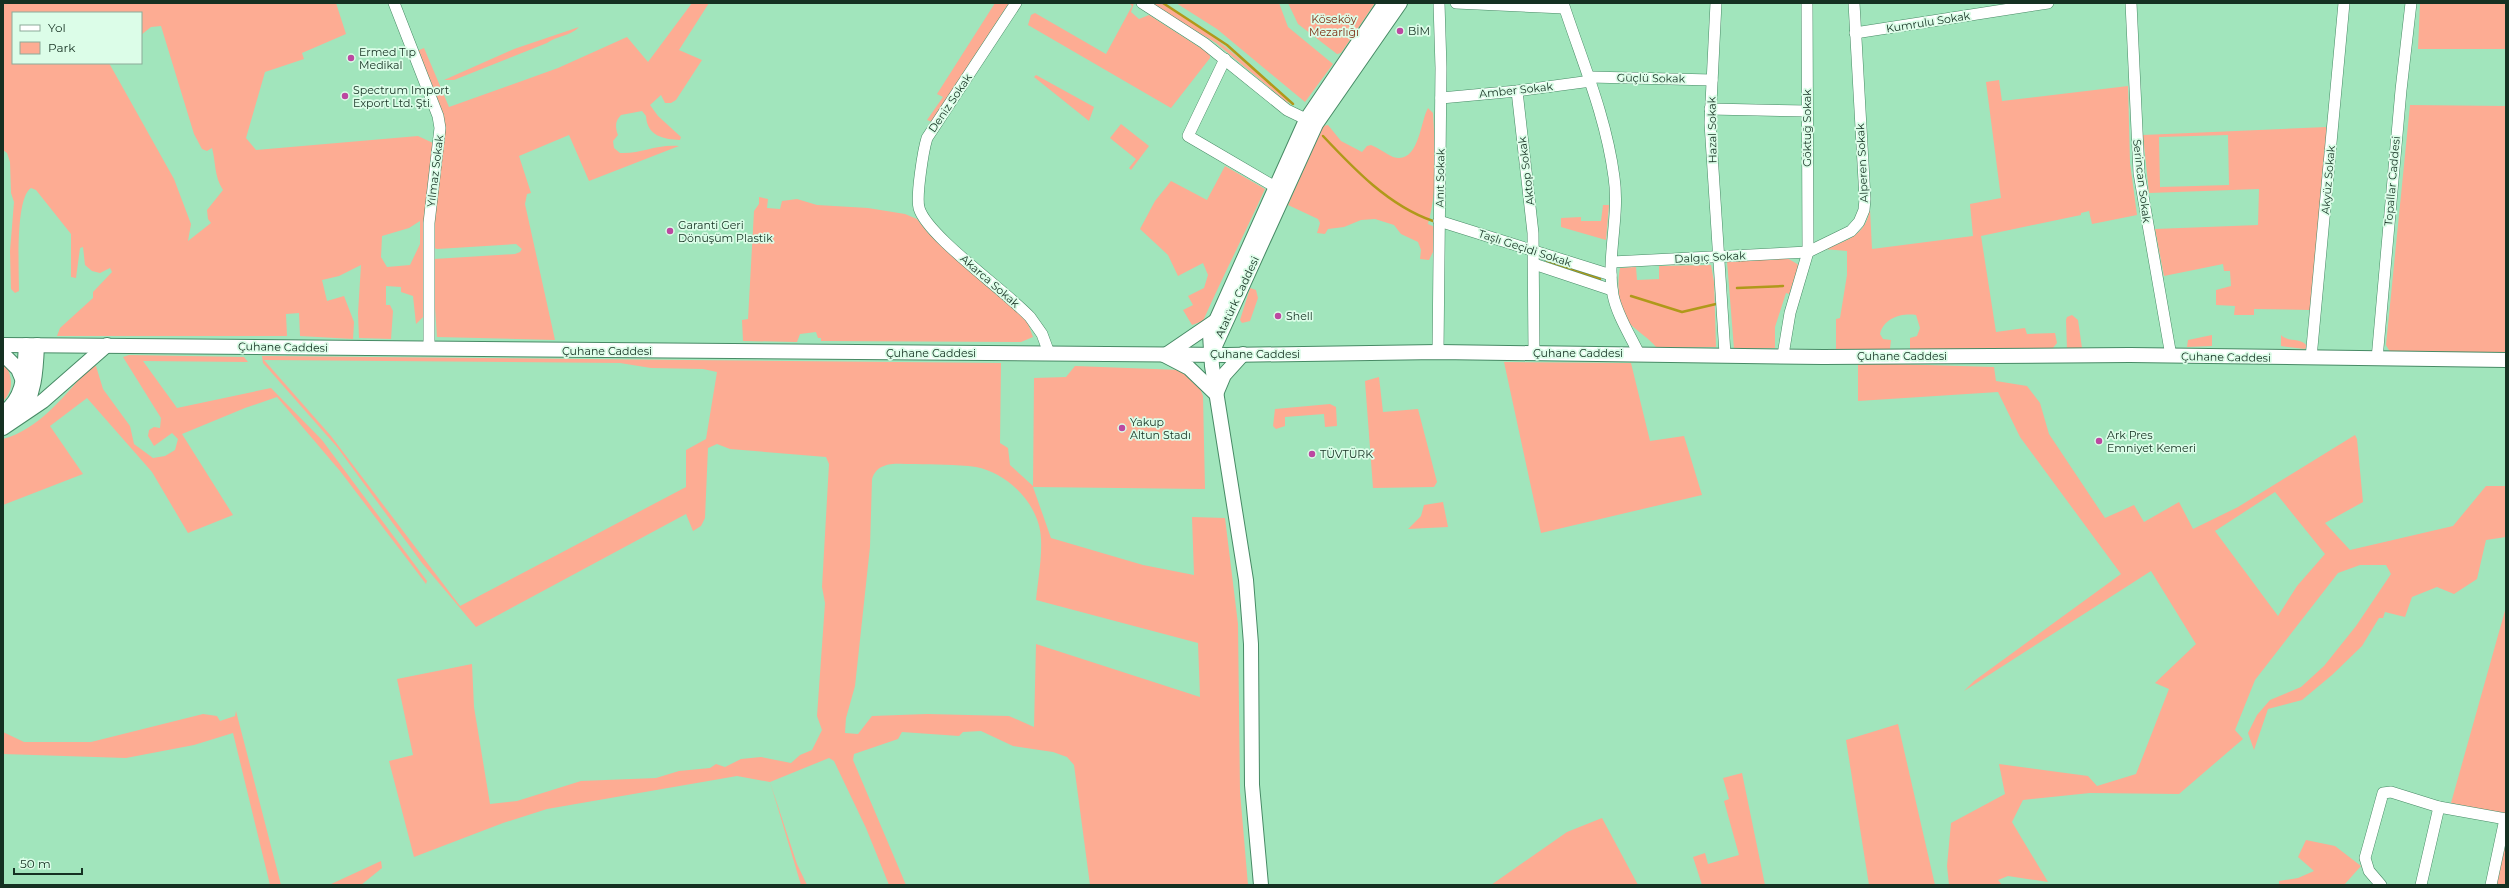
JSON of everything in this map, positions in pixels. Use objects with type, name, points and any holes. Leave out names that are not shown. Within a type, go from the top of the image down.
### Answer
[{"type":"main road","name":"Atatürk Caddesi","points":[[1211,354],[1210,334],[1214,322],[1280,189],[1311,122],[1385,3]]},
{"type":"main road","name":"Atatürk Caddesi","points":[[1311,122],[1400,3]]},
{"type":"main road","name":"Atatürk Caddesi","points":[[1211,354],[1280,189]]},
{"type":"main road","points":[[1214,322],[1164,354],[1189,368],[1216,394]]},
{"type":"main road","name":"Çuhane Caddesi","points":[[3,345],[1164,354],[1438,352],[2171,356],[2506,360]]},
{"type":"main road","points":[[3,412],[17,399],[23,381],[31,345]]},
{"type":"main road","points":[[8,425],[25,409],[31,392],[36,369],[31,345]]},
{"type":"main road","points":[[8,425],[43,401],[107,345]]},
{"type":"main road","points":[[3,354],[18,369],[23,381]]},
{"type":"main road","points":[[1211,354],[1246,580],[1251,644],[1252,785],[1261,885]]},
{"type":"main road","points":[[1216,394],[1229,368],[1243,354]]},
{"type":"street","name":"Yılmaz Sokak","points":[[394,3],[438,116],[440,128],[429,223],[429,348]]},
{"type":"street","name":"Deniz Sokak","points":[[922,215],[918,206],[924,149],[927,138],[1016,3]]},
{"type":"street","points":[[1142,3],[1182,27],[1225,59],[1287,110],[1311,122]]},
{"type":"street","name":"Anıt Sokak","points":[[1438,352],[1441,98],[1439,3]]},
{"type":"street","points":[[1456,3],[1563,5],[1590,79],[1606,135],[1615,180],[1612,290],[1616,306],[1639,354]]},
{"type":"street","name":"Hazal Sokak","points":[[1716,3],[1710,109],[1725,354]]},
{"type":"street","name":"Göktuğ Sokak","points":[[1806,3],[1808,252]]},
{"type":"street","name":"Alperen Sokak","points":[[1808,252],[1851,231],[1859,222],[1864,210],[1854,3]]},
{"type":"street","name":"Kumrulu Sokak","points":[[1855,33],[2048,3]]},
{"type":"street","name":"Serincan Sokak","points":[[2131,3],[2139,173],[2171,356]]},
{"type":"street","name":"Akyüz Sokak","points":[[2311,358],[2344,3]]},
{"type":"street","name":"Topallar Caddesi","points":[[2377,359],[2401,90],[2411,3]]},
{"type":"street","points":[[1225,59],[1188,136],[1280,189]]},
{"type":"street","name":"Amber Sokak","points":[[1441,98],[1517,91],[1590,79]]},
{"type":"street","name":"Güçlü Sokak","points":[[1590,79],[1712,80]]},
{"type":"street","name":"Aktop Sokak","points":[[1517,91],[1534,251],[1534,353]]},
{"type":"street","points":[[1710,109],[1807,110]]},
{"type":"street","name":"Akarca Sokak","points":[[922,215],[937,235],[1030,317],[1042,334],[1049,353]]},
{"type":"street","name":"Taşlı Geçidi Sokak","points":[[1439,221],[1612,275]]},
{"type":"street","points":[[1783,355],[1790,313],[1808,252]]},
{"type":"street","name":"Dalgıç Sokak","points":[[1612,262],[1808,252]]},
{"type":"street","points":[[1534,264],[1612,290]]},
{"type":"street","points":[[2380,885],[2368,871],[2365,858],[2383,793],[2391,792],[2440,807],[2505,819],[2491,885]]},
{"type":"street","points":[[2421,885],[2440,807]]},
{"type":"green space","points":[[3,3],[336,3],[346,34],[302,53],[304,59],[265,72],[246,138],[256,150],[418,136],[433,143],[426,314],[416,324],[413,296],[401,292],[401,287],[386,286],[386,305],[390,305],[393,311],[391,339],[359,338],[358,313],[361,265],[339,276],[322,280],[327,301],[344,296],[354,322],[353,339],[300,336],[299,313],[286,314],[287,336],[57,336],[60,328],[93,298],[93,292],[112,272],[110,268],[100,273],[92,271],[85,265],[83,247],[80,248],[76,278],[71,277],[71,234],[36,190],[31,188],[26,194],[20,220],[19,291],[15,293],[11,289],[10,251],[14,202],[11,193],[10,162],[7,153],[3,150]],"holes":[[[12,12],[142,12],[142,34],[151,27],[161,26],[194,134],[202,149],[207,151],[212,148],[217,175],[223,190],[207,210],[208,219],[211,223],[188,241],[191,224],[174,179],[110,64],[12,64]],[[420,221],[420,244],[410,265],[387,267],[381,257],[382,236],[409,228]]]},
{"type":"green space","points":[[692,3],[709,3],[679,50],[702,60],[676,100],[671,103],[665,103],[661,95],[650,105],[658,116],[681,137],[680,140],[668,139],[653,132],[649,128],[646,116],[642,111],[621,115],[616,124],[618,135],[613,141],[614,148],[620,153],[635,152],[663,146],[679,146],[589,181],[569,135],[519,156],[531,193],[527,194],[525,204],[555,340],[437,337],[432,264],[434,259],[515,254],[520,252],[522,249],[516,244],[437,249],[432,247],[441,150],[417,51],[424,48],[449,107],[558,68],[627,37],[648,62]]},
{"type":"green space","points":[[995,3],[1009,3],[932,122],[927,120],[943,97],[937,94]]},
{"type":"green space","points":[[1129,3],[1134,3],[1131,12],[1139,19],[1149,15],[1210,54],[1210,58],[1171,108],[1028,25],[1031,15],[1035,13],[1106,54],[1132,6]]},
{"type":"green space","points":[[1150,3],[1162,3],[1205,30],[1285,96],[1289,104],[1216,43]]},
{"type":"green space","points":[[1176,3],[1279,3],[1288,27],[1333,64],[1305,102],[1217,29]]},
{"type":"green space","name":"Köseköy Mezarlığı","points":[[1288,3],[1375,3],[1341,53],[1337,54],[1298,24]]},
{"type":"green space","points":[[2420,3],[2506,3],[2506,49],[2418,49]]},
{"type":"green space","points":[[579,27],[572,32],[547,43],[454,80],[444,80],[514,49]]},
{"type":"green space","points":[[1036,75],[1094,107],[1089,121],[1034,77]]},
{"type":"green space","points":[[1999,80],[2002,101],[2128,86],[2130,163],[2137,215],[2092,224],[2089,211],[2081,213],[2081,215],[1981,236],[1996,332],[2025,328],[2027,334],[2055,333],[2057,343],[2052,349],[1910,350],[1910,338],[1917,336],[1920,328],[1916,315],[1905,315],[1889,320],[1882,329],[1880,334],[1883,339],[1891,340],[1890,349],[1839,352],[1836,349],[1836,319],[1840,318],[1847,275],[1847,251],[1824,249],[1849,239],[1861,230],[1868,216],[1870,207],[1872,249],[1973,236],[1970,204],[2001,198],[1986,82]]},
{"type":"green space","points":[[2410,105],[2506,106],[2506,354],[2390,352],[2386,345]]},
{"type":"green space","points":[[1428,108],[1433,113],[1435,183],[1428,224],[1437,228],[1433,252],[1429,260],[1420,259],[1421,250],[1418,242],[1401,234],[1394,225],[1375,219],[1361,220],[1344,227],[1328,229],[1325,234],[1317,233],[1320,223],[1318,219],[1288,205],[1323,126],[1328,125],[1341,141],[1362,152],[1367,146],[1371,145],[1393,157],[1402,158],[1408,155],[1413,149]]},
{"type":"green space","points":[[1121,124],[1149,146],[1131,170],[1129,168],[1136,159],[1110,138]]},
{"type":"green space","points":[[2326,127],[2329,136],[2310,310],[2254,309],[2254,315],[2234,315],[2235,306],[2216,305],[2216,290],[2231,286],[2230,271],[2224,271],[2223,264],[2164,276],[2155,229],[2258,225],[2259,189],[2149,193],[2143,135]],"holes":[[[2228,135],[2229,185],[2160,187],[2159,137]]]},
{"type":"green space","points":[[1225,166],[1265,189],[1203,321],[1192,325],[1183,310],[1193,305],[1188,296],[1204,288],[1208,275],[1203,263],[1178,276],[1168,255],[1140,229],[1155,201],[1171,181],[1207,200]]},
{"type":"green space","points":[[759,197],[768,199],[767,208],[780,209],[782,201],[797,199],[817,205],[868,208],[905,214],[917,219],[928,233],[1027,321],[1033,337],[1021,342],[821,341],[821,338],[818,338],[816,332],[800,334],[797,342],[743,341],[742,320],[748,319],[754,211],[759,204]]},
{"type":"green space","points":[[1603,205],[1609,205],[1606,240],[1561,227],[1561,218],[1581,217],[1581,221],[1601,221]]},
{"type":"green space","points":[[1787,258],[1799,265],[1789,294],[1786,293],[1775,327],[1775,348],[1734,349],[1727,261]]},
{"type":"green space","points":[[1711,265],[1714,282],[1716,347],[1657,348],[1625,318],[1619,296],[1620,268],[1636,267],[1637,280],[1659,279],[1659,266]]},
{"type":"green space","points":[[1250,288],[1256,290],[1258,298],[1250,321],[1242,323],[1240,320]]},
{"type":"green space","points":[[2072,315],[2078,320],[2082,348],[2067,349],[2066,320],[2067,317]]},
{"type":"green space","points":[[2212,335],[2212,346],[2187,347],[2188,340]]},
{"type":"green space","points":[[2281,335],[2288,339],[2302,342],[2307,346],[2305,349],[2281,346]]},
{"type":"green space","points":[[129,355],[244,357],[248,362],[143,361],[177,408],[271,388],[322,440],[427,581],[426,584],[340,471],[277,397],[245,408],[182,434],[233,515],[188,533],[152,472],[87,398],[50,426],[83,474],[3,505],[3,439],[28,428],[51,410],[89,367],[96,366],[103,389],[130,426],[134,444],[153,458],[165,456],[175,450],[178,439],[172,433],[154,446],[148,436],[149,430],[154,427],[160,428],[161,418],[123,357]]},
{"type":"green space","points":[[262,356],[1001,363],[1000,443],[1008,448],[1010,465],[1033,486],[1034,378],[1066,377],[1075,366],[1180,370],[1198,383],[1203,396],[1205,489],[1033,487],[1051,538],[1143,565],[1194,575],[1192,517],[1225,518],[1238,624],[1240,792],[1248,885],[1090,885],[1074,765],[1067,757],[1053,752],[1013,746],[981,731],[963,732],[959,736],[902,732],[898,739],[854,754],[853,760],[906,885],[889,885],[866,828],[834,761],[829,758],[770,782],[737,776],[547,809],[503,823],[414,857],[389,761],[413,755],[397,679],[472,664],[474,707],[490,804],[517,801],[581,781],[656,778],[679,771],[710,768],[716,764],[725,767],[741,759],[761,757],[791,763],[800,755],[812,750],[822,730],[817,716],[825,603],[822,587],[829,464],[826,457],[730,449],[717,444],[708,448],[705,518],[701,526],[693,531],[686,514],[476,627],[422,563],[337,447],[263,363]],"holes":[[[264,360],[620,363],[651,368],[703,369],[717,372],[706,439],[686,450],[686,487],[460,606],[331,436]],[[889,464],[976,467],[988,470],[1010,483],[1020,492],[1028,503],[1035,514],[1039,526],[1041,554],[1036,600],[1198,643],[1200,697],[1036,644],[1034,727],[1009,716],[927,714],[872,716],[858,734],[845,733],[846,718],[855,686],[870,547],[872,479],[879,469]]]},
{"type":"green space","points":[[3,360],[10,376],[11,386],[10,391],[3,401]]},
{"type":"green space","points":[[1504,362],[1631,363],[1650,441],[1684,436],[1702,495],[1541,533]]},
{"type":"green space","points":[[1858,363],[1994,367],[1996,381],[2027,386],[2040,403],[2049,434],[2105,518],[2134,505],[2144,522],[2179,502],[2193,529],[2238,507],[2355,435],[2357,439],[2363,502],[2325,523],[2350,550],[2453,526],[2486,486],[2506,486],[2506,537],[2486,540],[2477,579],[2454,594],[2437,587],[2412,597],[2405,617],[2385,612],[2383,618],[2379,618],[2362,646],[2332,675],[2302,700],[2268,709],[2254,750],[2248,733],[2257,715],[2270,700],[2301,687],[2324,666],[2356,626],[2391,574],[2386,565],[2360,565],[2338,573],[2255,680],[2235,730],[2243,739],[2179,794],[2090,793],[2023,800],[2012,822],[2048,882],[2008,876],[1998,880],[2002,885],[1949,885],[1947,866],[1951,823],[2005,794],[1999,764],[2088,776],[2097,786],[2136,774],[2169,689],[2155,683],[2196,644],[2151,571],[1964,691],[1974,681],[2121,574],[2020,437],[1998,392],[1858,401]],"holes":[[[2275,492],[2325,554],[2297,586],[2278,616],[2215,531]]]},
{"type":"green space","points":[[1379,377],[1383,412],[1418,409],[1437,482],[1434,487],[1373,488],[1365,381]]},
{"type":"green space","points":[[1330,404],[1336,407],[1337,426],[1325,427],[1324,414],[1285,417],[1285,426],[1276,429],[1273,426],[1275,409]]},
{"type":"green space","points":[[1443,502],[1448,527],[1408,529],[1421,516],[1424,505]]},
{"type":"green space","points":[[2506,607],[2506,814],[2451,803]]},
{"type":"green space","points":[[236,711],[281,885],[270,885],[233,733],[194,745],[126,758],[3,754],[3,732],[24,742],[91,742],[203,714],[217,716],[220,721],[235,716]]},
{"type":"green space","points":[[1898,724],[1935,885],[1869,885],[1846,740]]},
{"type":"green space","points":[[1742,773],[1765,885],[1702,885],[1693,857],[1705,853],[1708,864],[1739,855],[1724,801],[1729,799],[1723,778]]},
{"type":"green space","points":[[770,782],[797,864],[807,885],[801,885]]},
{"type":"green space","points":[[1602,818],[1638,885],[1491,885],[1567,832]]},
{"type":"green space","points":[[2506,833],[2506,885],[2498,885],[2497,882]]},
{"type":"green space","points":[[2306,840],[2335,846],[2361,866],[2344,885],[2279,885],[2279,881],[2298,878],[2314,871],[2298,857]]},
{"type":"green space","points":[[381,861],[382,868],[361,885],[329,885]]},
{"type":"waterway","points":[[1163,3],[1227,45],[1293,104]]},
{"type":"waterway","points":[[1323,136],[1347,161],[1387,196],[1402,206],[1433,221]]},
{"type":"waterway","points":[[1547,261],[1600,279]]},
{"type":"waterway","points":[[1737,288],[1783,286]]},
{"type":"waterway","points":[[1631,296],[1682,312],[1716,304]]},
{"type":"place","name":"BİM","points":[[1400,31]]},
{"type":"place","name":"Ermed Tıp Medikal","points":[[351,58]]},
{"type":"place","name":"Spectrum Import Export Ltd. Şti.","points":[[345,96]]},
{"type":"place","name":"Garanti Geri Dönüşüm Plastik","points":[[670,231]]},
{"type":"place","name":"Shell","points":[[1278,316]]},
{"type":"place","name":"Yakup Altun Stadı","points":[[1122,428]]},
{"type":"place","name":"Ark Pres Emniyet Kemeri","points":[[2099,441]]},
{"type":"place","name":"TÜVTÜRK","points":[[1312,454]]}]
